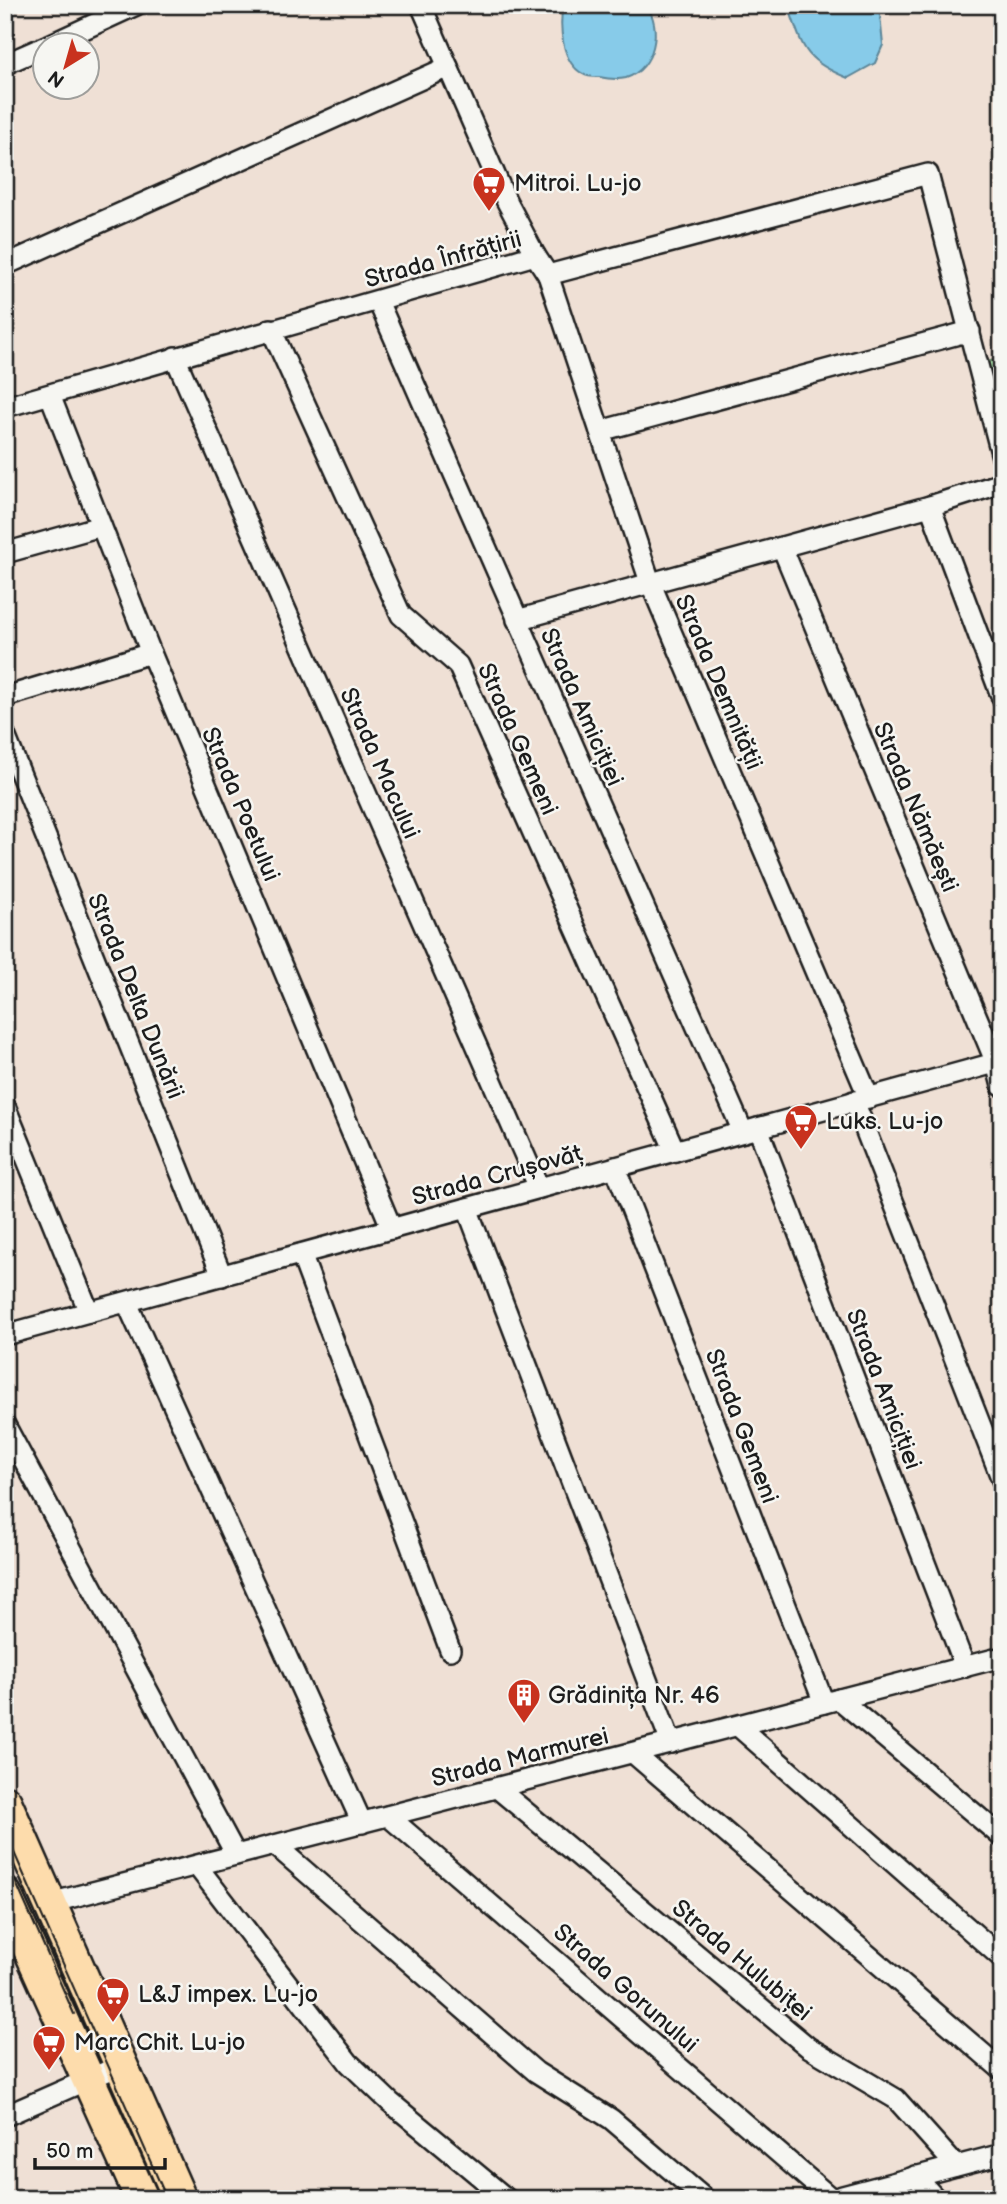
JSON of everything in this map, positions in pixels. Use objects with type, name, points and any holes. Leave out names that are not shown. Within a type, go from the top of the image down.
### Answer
[{"type":"main road","points":[[5,1802],[180,2199]]},
{"type":"main road","points":[[8,1908],[142,2199]]},
{"type":"street","points":[[77,32],[136,5]]},
{"type":"street","points":[[421,5],[506,200],[535,255]]},
{"type":"street","points":[[5,64],[32,52]]},
{"type":"street","points":[[5,265],[447,67]]},
{"type":"street","name":"Strada Înfrățirii","points":[[5,407],[535,255],[548,275],[928,174],[970,331]]},
{"type":"street","name":"Strada Demnității","points":[[548,275],[650,582],[862,1100],[1002,1480]]},
{"type":"street","name":"Strada Amiciției","points":[[379,301],[517,620],[750,1130],[965,1667]]},
{"type":"street","name":"Strada Gemeni","points":[[271,330],[401,615],[458,665],[675,1151]]},
{"type":"street","points":[[600,431],[970,331],[1002,457]]},
{"type":"street","name":"Strada Macului","points":[[175,357],[539,1188]]},
{"type":"street","name":"Strada Poetului","points":[[50,395],[151,653],[392,1229]]},
{"type":"street","points":[[517,620],[930,506],[1002,483]]},
{"type":"street","points":[[930,506],[1002,698]]},
{"type":"street","points":[[5,553],[101,526]]},
{"type":"street","name":"Strada Nămăești","points":[[782,547],[999,1062],[1002,1086]]},
{"type":"street","points":[[5,697],[151,653]]},
{"type":"street","name":"Strada Delta Dunării","points":[[5,735],[222,1276]]},
{"type":"street","name":"Strada Crușovăț","points":[[5,1335],[999,1062]]},
{"type":"street","points":[[5,1106],[89,1312]]},
{"type":"street","name":"Strada Gemeni","points":[[615,1167],[831,1701]]},
{"type":"street","points":[[467,1208],[671,1743]]},
{"type":"street","points":[[300,1254],[450,1650]]},
{"type":"street","points":[[127,1303],[362,1823]]},
{"type":"street","points":[[5,1425],[236,1855]]},
{"type":"street","name":"Strada Marmurei","points":[[50,1903],[1002,1657]]},
{"type":"street","points":[[831,1701],[1002,1837]]},
{"type":"street","points":[[738,1726],[1002,1958]]},
{"type":"street","points":[[633,1753],[1002,2070]]},
{"type":"street","name":"Strada Hulubiței","points":[[497,1788],[808,2047],[896,2099],[956,2166]]},
{"type":"street","name":"Strada Gorunului","points":[[388,1816],[831,2199]]},
{"type":"street","points":[[275,1845],[536,2072],[611,2119],[705,2199]]},
{"type":"street","points":[[197,1866],[349,2063],[390,2102],[507,2199]]},
{"type":"street","points":[[5,2116],[121,2065]]},
{"type":"street","points":[[831,2199],[1002,2154]]},
{"type":"street","points":[[915,2176],[936,2199]]},
{"type":"green space","points":[[1002,358],[1002,457],[979,364]]},
{"type":"water","points":[[563,5],[646,5],[654,24],[655,35],[650,57],[644,66],[623,79],[583,74],[570,61],[563,43]]},
{"type":"water","points":[[788,5],[879,5],[883,45],[875,63],[848,78],[822,65],[807,51]]},
{"type":"tram line","points":[[5,1832],[167,2199]]},
{"type":"tram line","points":[[13,1876],[74,2014]]},
{"type":"place","name":"Mitroi. Lu-jo","points":[[489,213]]},
{"type":"place","name":"Luks. Lu-jo","points":[[801,1151]]},
{"type":"place","name":"Grădinița Nr. 46","points":[[524,1725]]},
{"type":"place","name":"L&J impex. Lu-jo","points":[[113,2024]]},
{"type":"place","name":"Marc Chit. Lu-jo","points":[[49,2072]]}]
